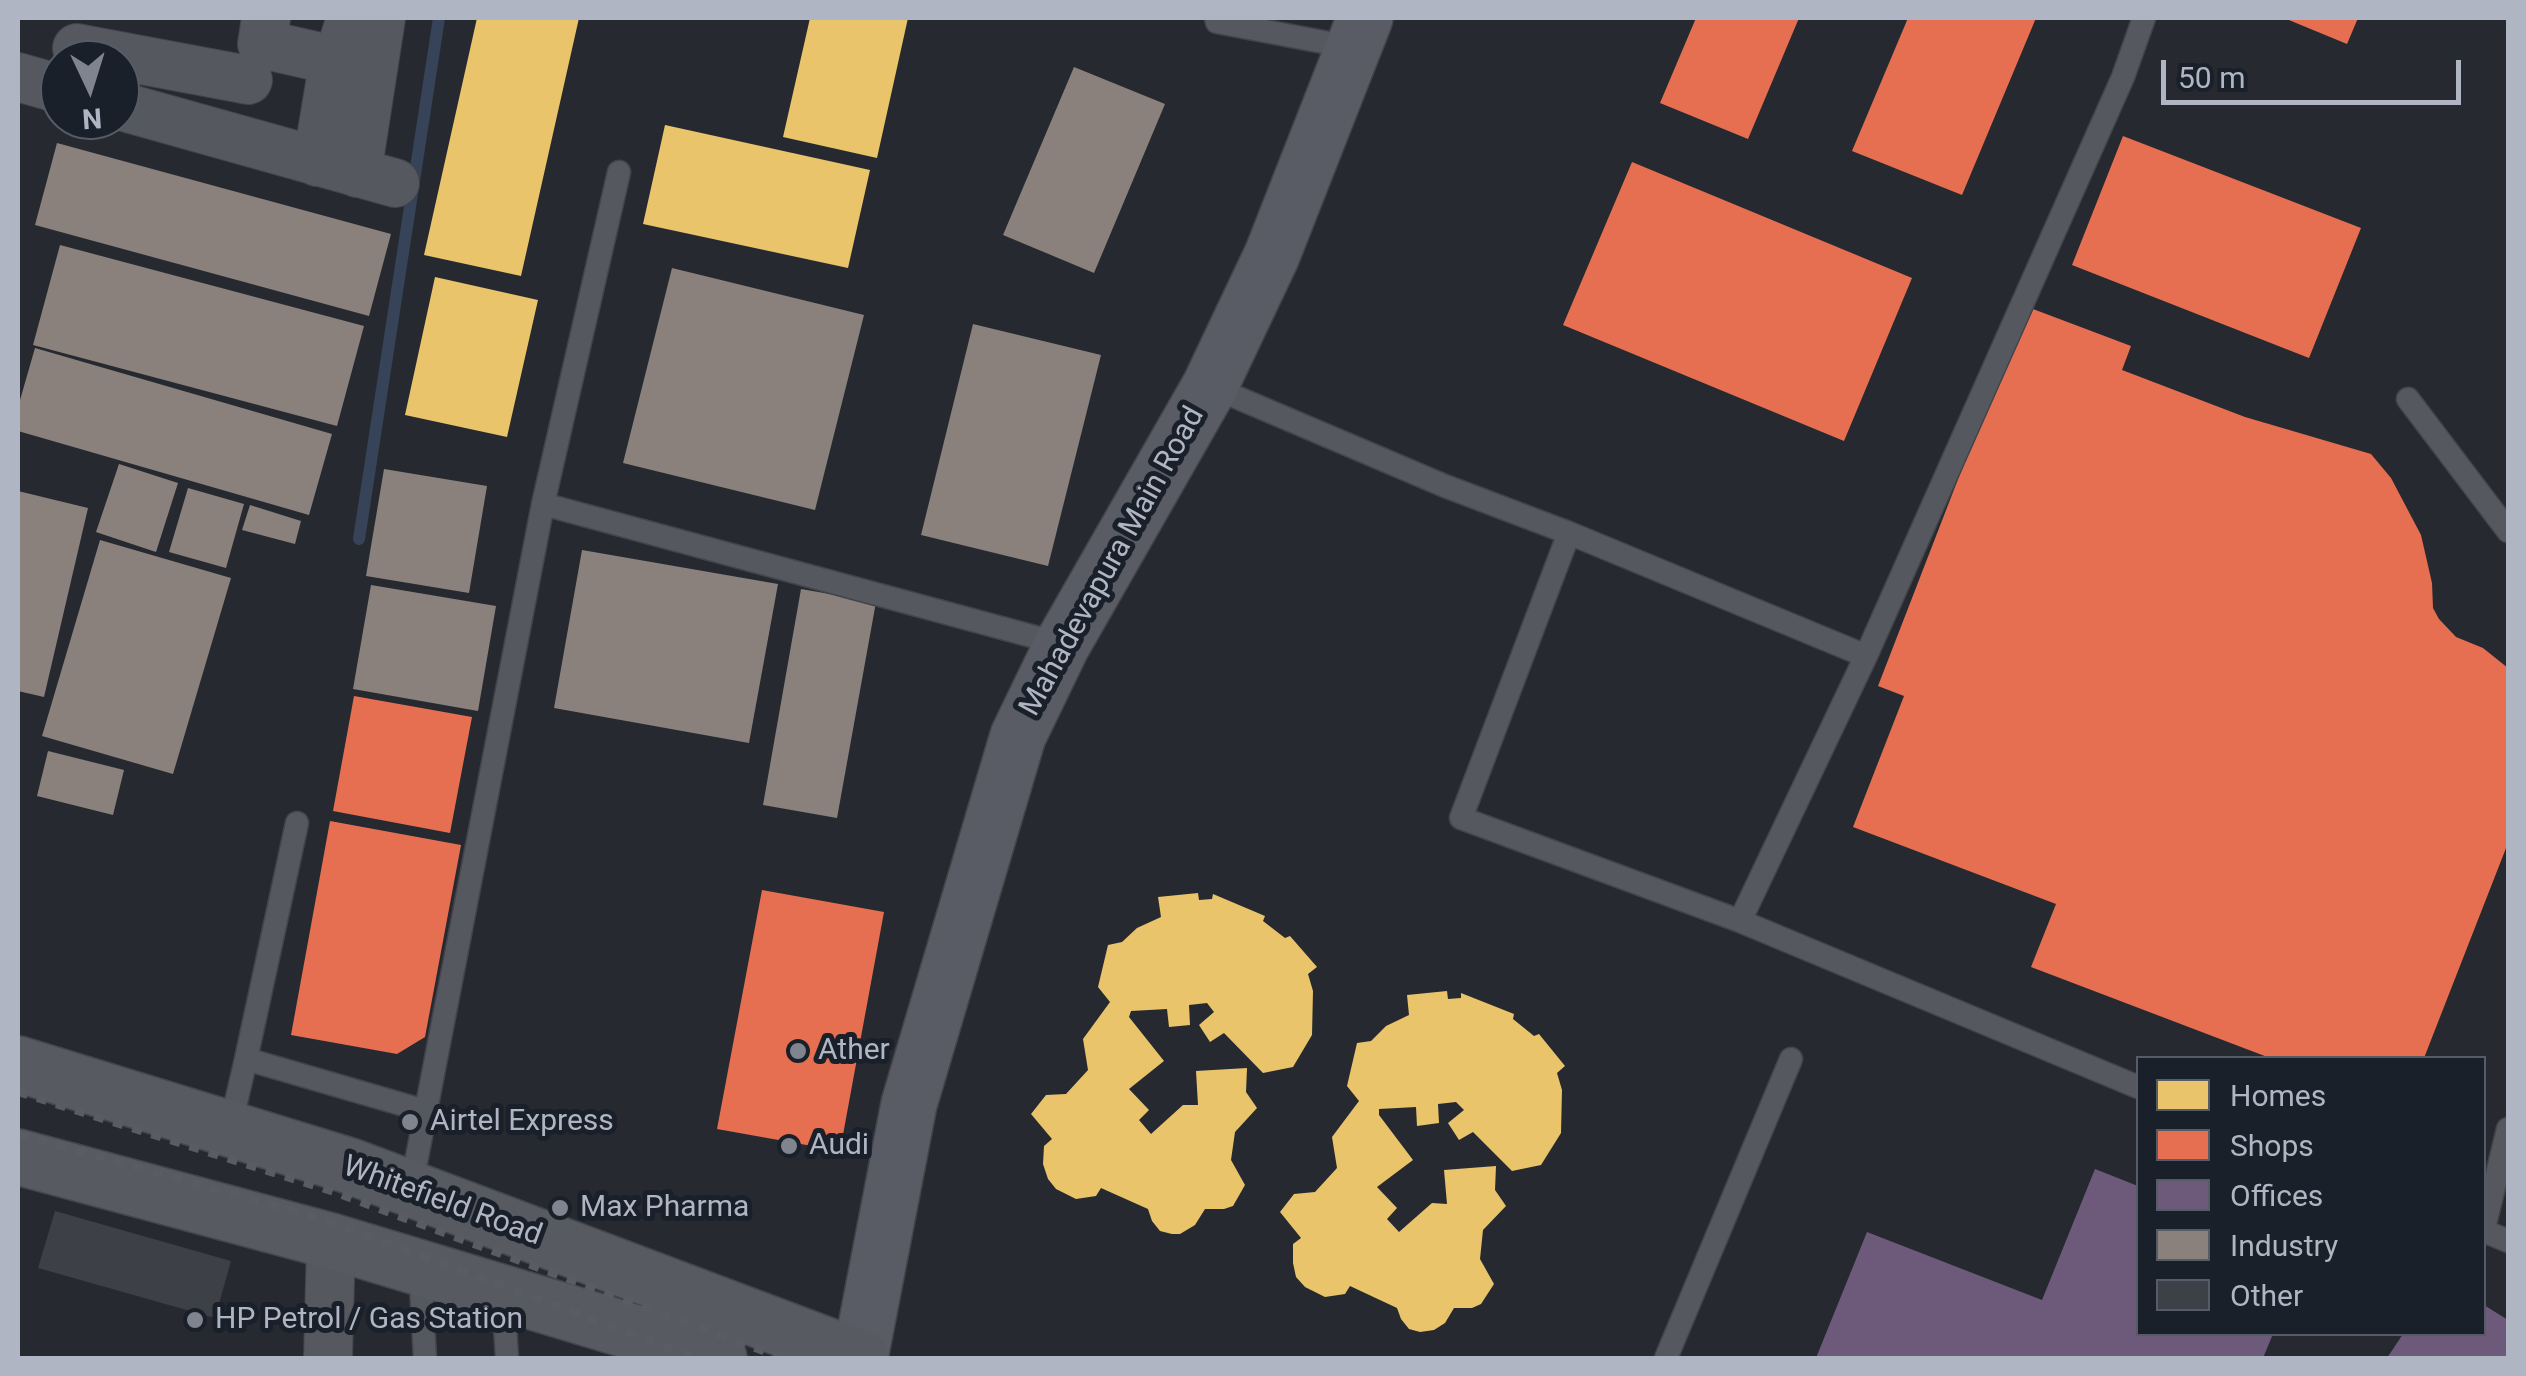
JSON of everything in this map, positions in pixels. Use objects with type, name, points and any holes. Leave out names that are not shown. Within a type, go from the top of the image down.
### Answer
[{"type":"main road","name":"Whitefield Road","points":[[19,1062],[350,1166],[860,1358]]},
{"type":"main road","points":[[18,1157],[331,1241],[719,1358]]},
{"type":"street","points":[[266,18],[262,44],[344,39],[330,84],[356,173]]},
{"type":"street","points":[[356,173],[382,18]]},
{"type":"street","name":"Mahadevapura Main Road","points":[[860,1358],[914,1086],[1018,736],[1062,645],[1210,386],[1272,255],[1360,33]]},
{"type":"street","points":[[140,64],[248,80]]},
{"type":"street","points":[[140,112],[356,173]]},
{"type":"street","points":[[328,1358],[331,1241]]},
{"type":"lane","points":[[1216,18],[1218,22],[1360,33]]},
{"type":"lane","points":[[1740,921],[1866,656],[2124,76],[2144,18]]},
{"type":"lane","points":[[411,1189],[543,504],[619,172]]},
{"type":"lane","points":[[1210,386],[1445,486],[1866,656]]},
{"type":"lane","points":[[2408,399],[2508,530]]},
{"type":"lane","points":[[543,504],[1062,645]]},
{"type":"lane","points":[[1569,533],[1462,818],[1740,921],[2136,1086]]},
{"type":"lane","points":[[229,1130],[296,823]]},
{"type":"lane","points":[[246,1059],[426,1110]]},
{"type":"lane","points":[[1666,1358],[1791,1059]]},
{"type":"lane","points":[[2486,1221],[2508,1129]]},
{"type":"lane","points":[[420,1268],[424,1358]]},
{"type":"lane","points":[[503,1293],[506,1358]]},
{"type":"building: Homes","points":[[477,18],[579,18],[521,276],[424,255]]},
{"type":"building: Homes","points":[[810,18],[908,18],[877,158],[783,137]]},
{"type":"building: Homes","points":[[665,125],[870,170],[848,268],[643,224]]},
{"type":"building: Homes","points":[[435,277],[538,300],[507,437],[405,415]]},
{"type":"building: Homes","points":[[1198,893],[1199,900],[1212,899],[1213,894],[1265,916],[1263,921],[1285,938],[1290,936],[1317,967],[1308,974],[1313,991],[1312,1035],[1293,1067],[1263,1073],[1224,1033],[1210,1042],[1199,1025],[1214,1012],[1207,1003],[1189,1005],[1190,1025],[1169,1027],[1167,1009],[1131,1011],[1129,1017],[1164,1061],[1129,1089],[1149,1110],[1139,1120],[1151,1134],[1183,1105],[1198,1105],[1196,1071],[1247,1068],[1246,1092],[1257,1108],[1235,1132],[1231,1160],[1245,1185],[1233,1206],[1205,1209],[1195,1225],[1172,1234],[1160,1231],[1148,1209],[1101,1188],[1096,1196],[1076,1199],[1056,1189],[1043,1164],[1044,1146],[1052,1139],[1031,1114],[1046,1095],[1066,1094],[1088,1070],[1083,1039],[1110,1002],[1098,987],[1108,945],[1122,942],[1137,928],[1161,917],[1158,897]]},
{"type":"building: Homes","points":[[1447,991],[1448,999],[1461,998],[1461,993],[1514,1014],[1513,1019],[1534,1036],[1539,1034],[1565,1066],[1557,1073],[1562,1090],[1561,1133],[1541,1165],[1512,1171],[1473,1132],[1459,1140],[1448,1123],[1464,1110],[1456,1102],[1438,1104],[1439,1123],[1417,1126],[1416,1107],[1379,1109],[1379,1115],[1413,1160],[1377,1187],[1397,1208],[1387,1219],[1399,1232],[1432,1203],[1447,1204],[1444,1170],[1496,1166],[1495,1190],[1506,1206],[1483,1230],[1480,1259],[1494,1284],[1481,1304],[1454,1308],[1445,1323],[1420,1332],[1409,1329],[1397,1308],[1350,1286],[1345,1294],[1325,1297],[1305,1287],[1296,1277],[1293,1263],[1293,1244],[1301,1238],[1280,1212],[1294,1194],[1315,1192],[1337,1168],[1332,1137],[1359,1101],[1347,1086],[1357,1043],[1371,1041],[1386,1026],[1409,1015],[1407,995]]},
{"type":"building: Shops","points":[[1696,18],[1799,18],[1748,139],[1660,103]]},
{"type":"building: Shops","points":[[1908,18],[2036,18],[1962,195],[1852,151]]},
{"type":"building: Shops","points":[[2284,18],[2358,18],[2347,44]]},
{"type":"building: Shops","points":[[2123,136],[2361,228],[2309,358],[2072,265]]},
{"type":"building: Shops","points":[[1632,162],[1912,278],[1844,441],[1563,325]]},
{"type":"building: Shops","points":[[2025,306],[2131,346],[2122,370],[2245,417],[2371,454],[2391,478],[2421,535],[2432,583],[2433,608],[2439,619],[2456,637],[2483,648],[2508,668],[2508,843],[2425,1056],[2265,1056],[2031,967],[2056,904],[1853,827],[1904,696],[1878,686]]},
{"type":"building: Shops","points":[[354,696],[472,717],[450,833],[333,811]]},
{"type":"building: Shops","points":[[330,821],[461,845],[425,1037],[397,1054],[291,1035]]},
{"type":"building: Shops","points":[[762,890],[884,912],[840,1151],[717,1129]]},
{"type":"building: Offices","points":[[2095,1169],[2136,1185],[2136,1336],[2272,1336],[2263,1358],[1816,1358],[1867,1232],[2042,1300]]},
{"type":"building: Offices","points":[[2486,1306],[2508,1320],[2508,1358],[2387,1358],[2402,1336],[2486,1336]]},
{"type":"building: Industry","points":[[1074,67],[1165,104],[1094,273],[1003,235]]},
{"type":"building: Industry","points":[[57,143],[391,234],[369,316],[35,225]]},
{"type":"building: Industry","points":[[60,245],[364,326],[337,426],[33,345]]},
{"type":"building: Industry","points":[[672,268],[864,315],[815,510],[623,463]]},
{"type":"building: Industry","points":[[973,324],[1101,355],[1048,566],[921,535]]},
{"type":"building: Industry","points":[[35,348],[332,434],[309,515],[18,431],[18,407]]},
{"type":"building: Industry","points":[[119,464],[178,483],[156,552],[96,532]]},
{"type":"building: Industry","points":[[384,469],[487,486],[469,593],[366,576]]},
{"type":"building: Industry","points":[[188,488],[244,504],[226,568],[169,552]]},
{"type":"building: Industry","points":[[18,491],[88,508],[44,697],[18,691]]},
{"type":"building: Industry","points":[[250,505],[301,521],[295,544],[242,530]]},
{"type":"building: Industry","points":[[100,540],[231,578],[173,774],[42,736]]},
{"type":"building: Industry","points":[[582,550],[778,584],[749,743],[554,708]]},
{"type":"building: Industry","points":[[371,585],[496,606],[478,711],[353,689]]},
{"type":"building: Industry","points":[[801,589],[876,602],[837,818],[763,805]]},
{"type":"building: Industry","points":[[48,751],[124,770],[113,815],[37,796]]},
{"type":"building: Other","points":[[55,1211],[231,1261],[215,1318],[38,1268]]},
{"type":"waterway","points":[[359,539],[439,18]]},
{"type":"railway","points":[[18,1092],[331,1191],[782,1358]]},
{"type":"railway","points":[[18,1134],[322,1219],[697,1358]]},
{"type":"place","name":"Ather","points":[[798,1051]]},
{"type":"place","name":"Airtel Express","points":[[410,1122]]},
{"type":"place","name":"Audi","points":[[789,1146]]},
{"type":"place","name":"Max Pharma","points":[[560,1208]]},
{"type":"place","name":"HP Petrol / Gas Station","points":[[195,1320]]}]
